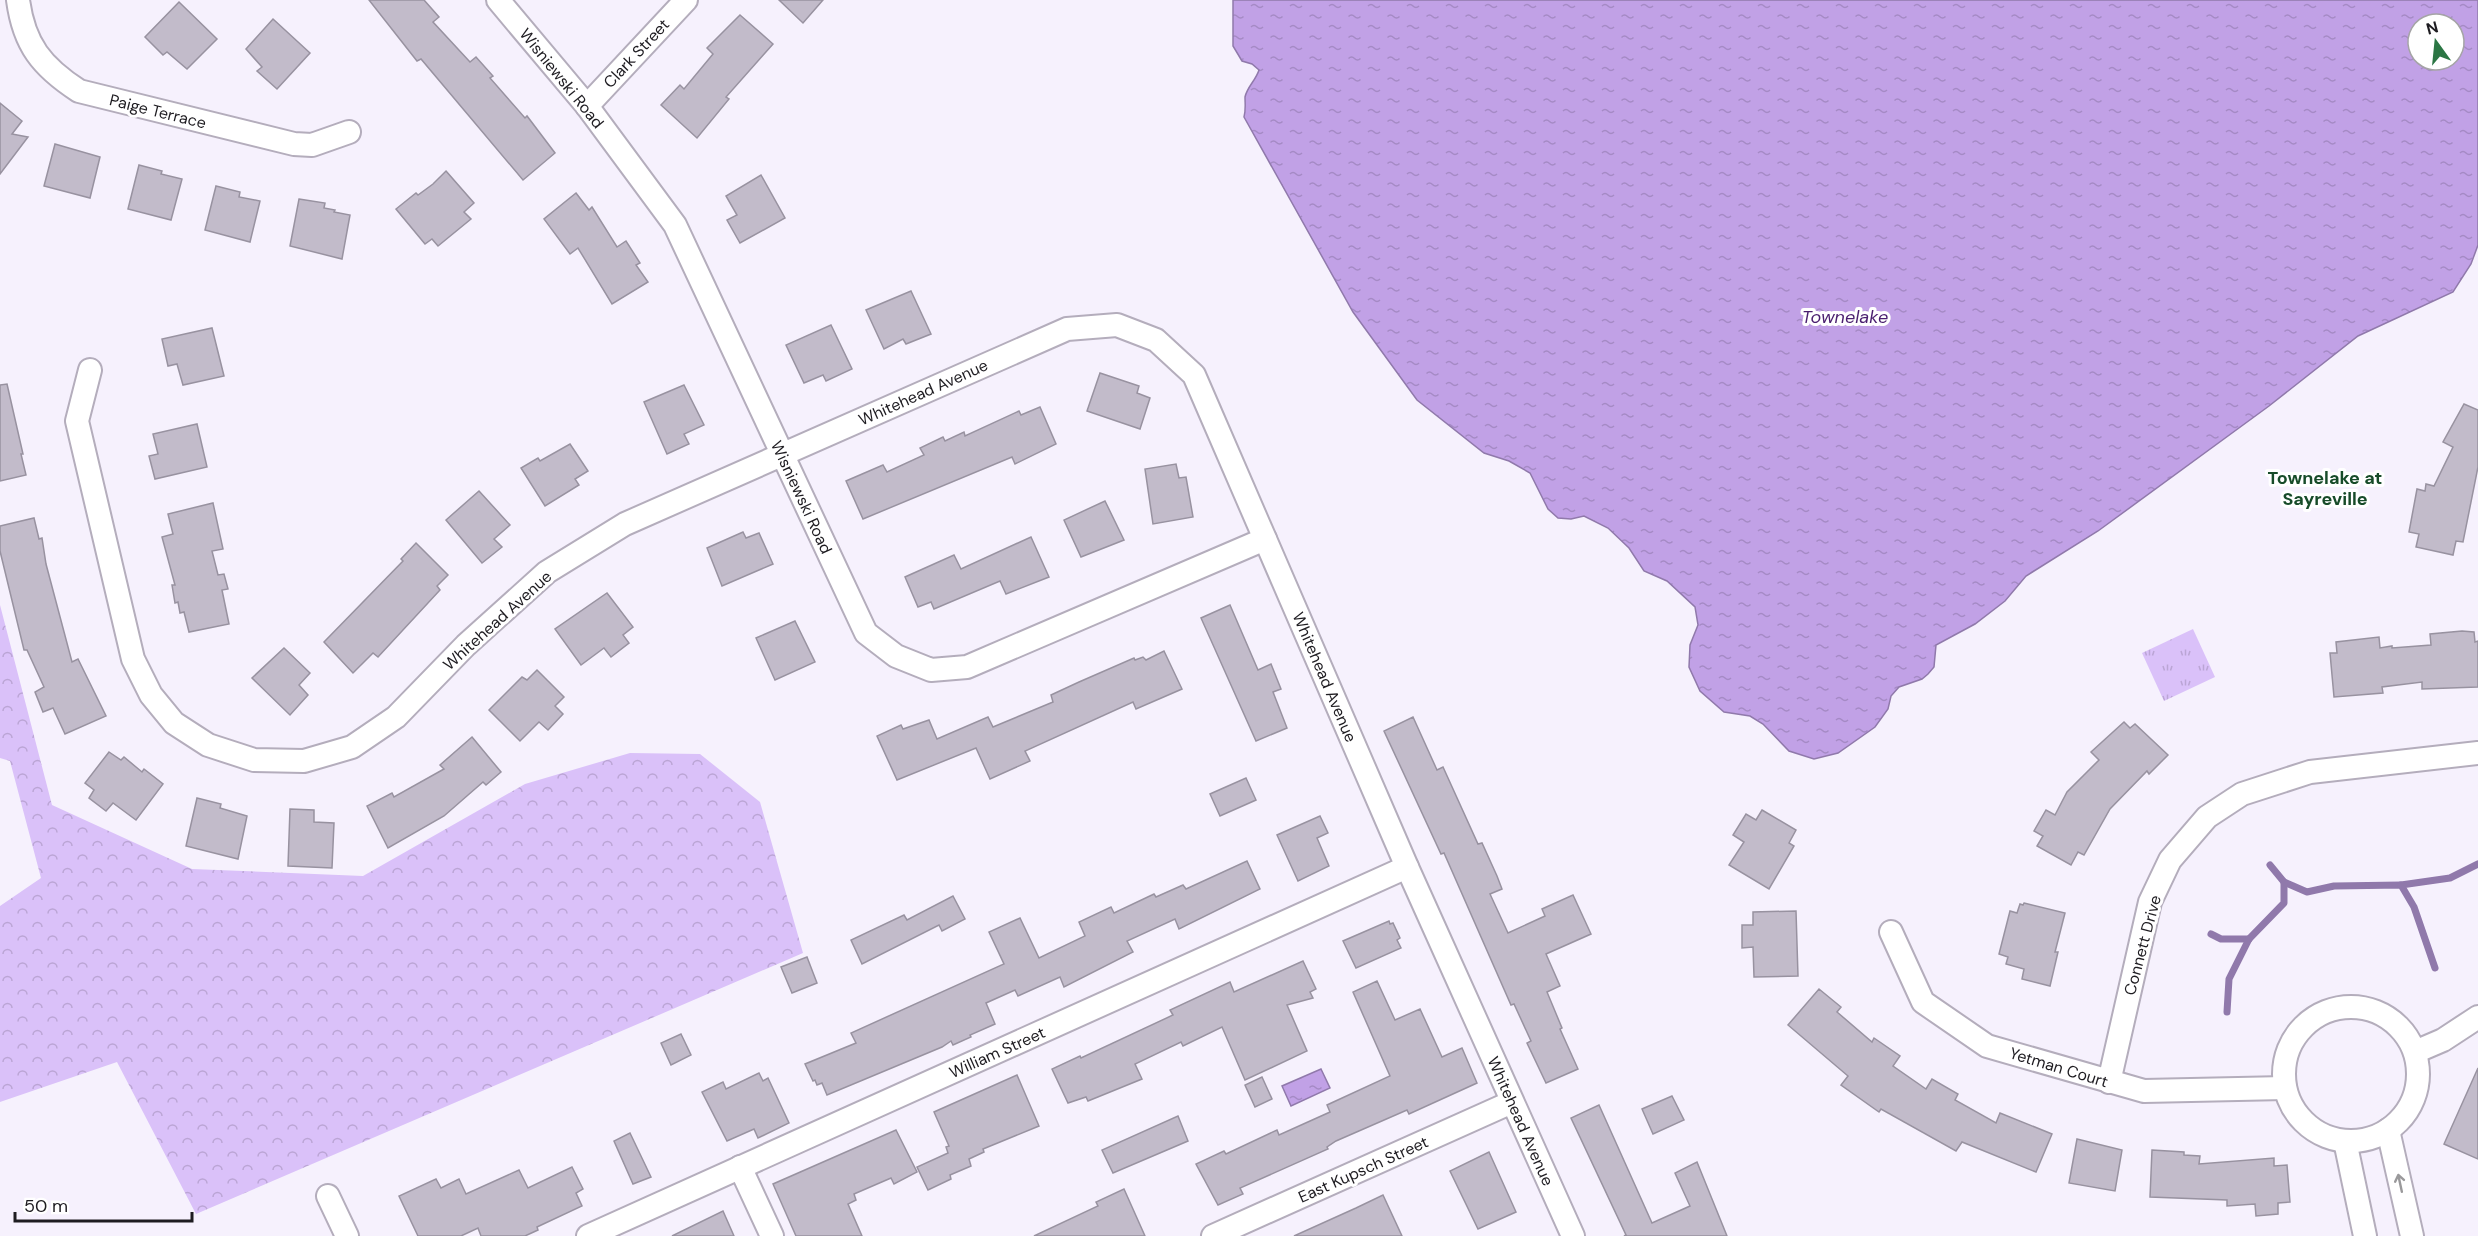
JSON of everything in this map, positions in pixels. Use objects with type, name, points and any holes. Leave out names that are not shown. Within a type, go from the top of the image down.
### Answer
[{"type":"street","name":"Paige Terrace","points":[[18,0],[24,31],[36,55],[58,77],[79,91],[294,144],[312,145],[349,132]]},
{"type":"street","name":"Wisniewski Road","points":[[498,0],[587,106],[675,225],[866,633],[896,657],[931,670],[966,667],[1265,539]]},
{"type":"street","name":"Clark Street","points":[[587,106],[686,0]]},
{"type":"street","name":"Whitehead Avenue","points":[[90,370],[77,422],[134,659],[151,695],[174,723],[208,745],[255,760],[304,761],[352,747],[396,717],[466,645],[547,572],[625,524],[1067,329],[1118,325],[1156,340],[1194,375],[1407,867],[1573,1236]]},
{"type":"street","name":"Connett Drive","points":[[2109,1082],[2150,902],[2170,860],[2207,817],[2242,794],[2310,772],[2478,753]]},
{"type":"street","name":"William Street","points":[[588,1236],[1407,867]]},
{"type":"street","name":"Yetman Court","points":[[1891,932],[1923,1002],[1987,1046],[2144,1091],[2285,1088]]},
{"type":"street","points":[[2352,1006],[2384,1014],[2405,1033],[2415,1052],[2419,1077],[2415,1095],[2405,1113],[2388,1130],[2367,1139],[2344,1141],[2328,1137],[2309,1126],[2296,1112],[2285,1088],[2285,1063],[2296,1035],[2316,1016],[2332,1009],[2352,1006]]},
{"type":"street","points":[[2415,1052],[2443,1040],[2478,1017]]},
{"type":"street","name":"East Kupsch Street","points":[[1213,1236],[1512,1102]]},
{"type":"street","points":[[2388,1130],[2412,1236]]},
{"type":"street","points":[[2344,1141],[2365,1236]]},
{"type":"street","points":[[741,1167],[772,1236]]},
{"type":"street","points":[[328,1196],[347,1236]]},
{"type":"green space","points":[[0,605],[52,805],[192,869],[363,876],[525,784],[630,753],[700,754],[760,802],[803,953],[196,1214],[117,1062],[0,1102],[0,906],[41,878],[10,761],[0,758]]},
{"type":"green space","points":[[2193,629],[2215,677],[2164,701],[2142,653]]},
{"type":"water","name":"Townelake","points":[[1233,0],[2478,0],[2478,245],[2471,264],[2453,292],[2358,336],[2269,406],[2098,531],[2026,576],[2005,601],[1975,624],[1936,645],[1934,667],[1922,679],[1899,687],[1891,696],[1888,709],[1875,727],[1838,753],[1814,759],[1789,751],[1763,724],[1750,716],[1724,712],[1700,691],[1689,667],[1690,645],[1698,625],[1695,607],[1667,581],[1644,571],[1629,548],[1608,528],[1584,516],[1571,519],[1558,518],[1548,509],[1530,473],[1509,461],[1484,453],[1417,400],[1353,312],[1244,117],[1246,93],[1259,70],[1252,64],[1242,61],[1233,46]]},
{"type":"water","points":[[1321,1069],[1330,1088],[1291,1106],[1282,1086]]},
{"type":"building","points":[[369,0],[424,0],[439,17],[433,22],[470,62],[476,57],[493,76],[490,78],[525,118],[527,116],[555,153],[523,180],[421,59],[417,61]]},
{"type":"building","points":[[779,0],[823,0],[803,23]]},
{"type":"building","points":[[179,2],[217,39],[187,69],[167,52],[163,55],[145,37]]},
{"type":"building","points":[[740,15],[773,44],[726,97],[729,99],[697,138],[661,105],[680,85],[684,89],[713,54],[707,48]]},
{"type":"building","points":[[273,19],[310,53],[277,89],[257,71],[262,67],[246,49]]},
{"type":"building","points":[[0,103],[22,121],[12,134],[28,137],[0,174]]},
{"type":"building","points":[[55,144],[100,157],[90,198],[44,186]]},
{"type":"building","points":[[139,165],[182,179],[171,220],[128,209]]},
{"type":"building","points":[[446,171],[474,203],[464,212],[471,219],[438,246],[432,239],[425,244],[396,209],[416,193],[418,195],[433,184]]},
{"type":"building","points":[[761,175],[785,218],[740,243],[727,220],[737,215],[726,196]]},
{"type":"building","points":[[216,186],[240,192],[239,197],[260,201],[250,242],[205,230]]},
{"type":"building","points":[[576,193],[589,210],[592,207],[617,247],[626,241],[640,263],[636,265],[648,282],[612,304],[578,248],[570,254],[544,219]]},
{"type":"building","points":[[299,199],[325,203],[324,208],[350,215],[342,259],[290,246]]},
{"type":"building","points":[[911,291],[931,334],[906,344],[903,339],[884,349],[866,310]]},
{"type":"building","points":[[831,325],[852,369],[826,381],[823,375],[804,383],[786,345]]},
{"type":"building","points":[[212,328],[224,376],[183,385],[177,364],[168,366],[162,339]]},
{"type":"building","points":[[1100,373],[1139,386],[1137,393],[1150,398],[1140,429],[1087,411]]},
{"type":"building","points":[[7,384],[26,475],[0,481],[0,385]]},
{"type":"building","points":[[684,385],[704,425],[684,434],[689,444],[667,454],[644,402]]},
{"type":"building","points":[[2464,404],[2478,410],[2478,467],[2463,542],[2456,541],[2453,555],[2416,547],[2419,534],[2409,532],[2417,489],[2425,491],[2426,484],[2434,486],[2453,447],[2443,442]]},
{"type":"building","points":[[1040,407],[1056,444],[1015,464],[1012,457],[863,519],[846,481],[883,465],[887,472],[924,455],[920,448],[943,437],[945,441],[964,432],[965,436],[1019,411],[1021,415]]},
{"type":"building","points":[[197,424],[207,467],[155,479],[149,456],[158,454],[153,434]]},
{"type":"building","points":[[570,444],[588,471],[575,479],[579,485],[545,506],[521,468],[538,458],[540,461]]},
{"type":"building","points":[[1176,464],[1179,478],[1186,477],[1193,517],[1153,524],[1145,469]]},
{"type":"building","points":[[479,491],[510,525],[494,539],[502,547],[482,563],[446,520]]},
{"type":"building","points":[[1105,501],[1124,540],[1081,557],[1064,520]]},
{"type":"building","points":[[213,503],[223,549],[212,551],[218,575],[224,574],[228,589],[222,590],[229,624],[189,632],[184,612],[180,613],[178,602],[175,603],[172,585],[175,585],[162,537],[173,534],[168,514]]},
{"type":"building","points":[[34,518],[39,539],[42,538],[46,564],[72,662],[78,659],[106,716],[65,734],[53,708],[43,712],[35,692],[44,687],[27,650],[24,650],[0,551],[0,526]]},
{"type":"building","points":[[743,532],[746,538],[759,533],[773,564],[722,586],[707,548]]},
{"type":"building","points":[[1031,537],[1049,577],[1006,594],[1000,581],[934,609],[931,602],[918,607],[905,577],[954,555],[961,569]]},
{"type":"building","points":[[416,543],[448,575],[437,586],[440,590],[378,657],[373,653],[353,673],[324,642],[403,561],[401,559]]},
{"type":"building","points":[[607,593],[633,627],[623,635],[629,643],[611,657],[604,648],[581,665],[555,629]]},
{"type":"building","points":[[1230,605],[1258,670],[1271,664],[1281,689],[1273,692],[1287,728],[1256,741],[1201,618]]},
{"type":"building","points":[[795,621],[815,662],[775,680],[756,638]]},
{"type":"building","points":[[2474,632],[2475,642],[2478,641],[2478,687],[2422,689],[2422,682],[2382,687],[2383,693],[2334,697],[2330,653],[2337,653],[2336,642],[2379,637],[2380,648],[2431,645],[2430,634]]},
{"type":"building","points":[[284,648],[310,673],[299,685],[308,695],[290,715],[252,678]]},
{"type":"building","points":[[1164,651],[1182,689],[1136,709],[1133,702],[1025,751],[1030,761],[990,779],[976,748],[897,780],[877,736],[901,725],[903,729],[929,720],[937,739],[988,717],[993,727],[1053,702],[1051,695],[1079,682],[1134,658],[1135,660],[1143,657],[1146,660]]},
{"type":"building","points":[[537,670],[564,697],[555,706],[563,714],[548,730],[539,722],[520,741],[489,710],[522,677],[527,680]]},
{"type":"building","points":[[1413,717],[1437,770],[1443,767],[1478,844],[1482,843],[1497,876],[1502,889],[1490,894],[1508,933],[1545,916],[1542,909],[1573,895],[1591,934],[1546,954],[1560,986],[1547,992],[1578,1069],[1546,1083],[1527,1043],[1531,1041],[1514,1004],[1511,1005],[1444,853],[1441,854],[1384,731]]},
{"type":"building","points":[[2124,722],[2130,728],[2135,724],[2168,755],[2149,774],[2147,771],[2110,809],[2084,855],[2078,852],[2071,865],[2037,846],[2043,836],[2034,831],[2046,810],[2055,815],[2067,792],[2099,760],[2091,752]]},
{"type":"building","points":[[472,737],[501,772],[486,785],[483,782],[444,816],[388,848],[367,806],[392,793],[394,797],[444,769],[440,765]]},
{"type":"building","points":[[109,752],[121,760],[124,757],[142,772],[144,769],[163,784],[136,820],[113,803],[106,811],[89,798],[94,790],[85,783]]},
{"type":"building","points":[[1246,778],[1256,800],[1220,816],[1210,794]]},
{"type":"building","points":[[197,798],[221,804],[220,808],[247,816],[238,859],[186,846]]},
{"type":"building","points":[[290,809],[314,810],[314,822],[334,823],[332,868],[288,866]]},
{"type":"building","points":[[1762,810],[1796,830],[1789,843],[1794,846],[1769,889],[1729,865],[1744,842],[1733,835],[1746,814],[1756,820]]},
{"type":"building","points":[[1320,816],[1328,833],[1317,838],[1329,866],[1298,881],[1277,835]]},
{"type":"building","points":[[1247,861],[1260,889],[1179,929],[1175,919],[1127,941],[1133,952],[1064,987],[1060,977],[1018,996],[1015,990],[986,1003],[995,1024],[970,1035],[971,1037],[953,1045],[951,1041],[942,1047],[827,1095],[822,1083],[817,1085],[815,1080],[813,1081],[805,1064],[856,1043],[851,1033],[1004,964],[989,932],[1020,918],[1039,958],[1085,936],[1079,922],[1111,907],[1114,913],[1154,894],[1156,897],[1183,885],[1186,889]]},
{"type":"building","points":[[953,896],[965,919],[942,931],[939,925],[862,964],[851,940],[904,915],[907,920]]},
{"type":"building","points":[[2020,904],[2065,913],[2055,952],[2058,952],[2050,986],[2022,979],[2024,969],[2006,964],[2008,957],[1999,954],[2010,911],[2017,913]]},
{"type":"building","points":[[1796,911],[1798,976],[1754,977],[1753,947],[1742,948],[1742,925],[1753,925],[1753,912]]},
{"type":"building","points":[[1389,921],[1390,924],[1393,923],[1400,938],[1397,940],[1401,948],[1356,968],[1343,941]]},
{"type":"building","points":[[807,957],[817,983],[792,993],[781,967]]},
{"type":"building","points":[[1303,961],[1316,989],[1310,992],[1313,998],[1287,1005],[1307,1051],[1245,1080],[1222,1027],[1183,1046],[1181,1042],[1135,1064],[1142,1079],[1088,1101],[1086,1097],[1068,1103],[1052,1069],[1173,1015],[1170,1010],[1230,982],[1234,992]]},
{"type":"building","points":[[1377,981],[1395,1020],[1420,1009],[1442,1057],[1462,1048],[1477,1083],[1409,1114],[1407,1110],[1336,1141],[1327,1147],[1328,1149],[1240,1188],[1243,1194],[1218,1205],[1196,1164],[1224,1151],[1226,1154],[1277,1130],[1279,1135],[1330,1112],[1327,1105],[1390,1076],[1353,992]]},
{"type":"building","points":[[1819,989],[1841,1007],[1837,1012],[1872,1042],[1874,1038],[1900,1056],[1893,1066],[1926,1089],[1932,1079],[1958,1094],[1955,1100],[1996,1123],[2000,1113],[2052,1134],[2036,1172],[1962,1142],[1956,1151],[1881,1109],[1879,1112],[1841,1085],[1848,1076],[1788,1025]]},
{"type":"building","points":[[681,1034],[691,1055],[671,1065],[661,1043]]},
{"type":"building","points":[[2478,1068],[2478,1159],[2444,1144]]},
{"type":"building","points":[[759,1073],[763,1081],[768,1078],[789,1123],[758,1138],[754,1129],[727,1141],[702,1092],[723,1082],[726,1089]]},
{"type":"building","points":[[1017,1075],[1039,1126],[983,1149],[984,1152],[969,1159],[971,1166],[950,1175],[951,1179],[928,1190],[917,1167],[948,1153],[946,1147],[949,1146],[934,1112]]},
{"type":"building","points":[[1262,1077],[1272,1099],[1255,1107],[1245,1085]]},
{"type":"building","points":[[1672,1096],[1684,1120],[1653,1134],[1642,1109]]},
{"type":"building","points":[[1599,1105],[1652,1223],[1690,1206],[1675,1173],[1697,1162],[1727,1236],[1624,1236],[1626,1235],[1571,1118]]},
{"type":"building","points":[[1178,1116],[1188,1141],[1113,1173],[1102,1150]]},
{"type":"building","points":[[896,1130],[917,1172],[894,1184],[891,1178],[854,1194],[856,1200],[848,1204],[862,1236],[796,1236],[773,1184]]},
{"type":"building","points":[[630,1133],[651,1177],[633,1184],[614,1141]]},
{"type":"building","points":[[2077,1139],[2122,1150],[2115,1191],[2069,1183]]},
{"type":"building","points":[[2152,1150],[2184,1152],[2184,1155],[2200,1156],[2199,1164],[2274,1158],[2274,1166],[2287,1165],[2290,1202],[2278,1203],[2278,1214],[2256,1216],[2255,1204],[2227,1206],[2227,1200],[2150,1197]]},
{"type":"building","points":[[1489,1152],[1516,1212],[1478,1229],[1450,1171]]},
{"type":"building","points":[[572,1167],[583,1189],[576,1193],[582,1206],[537,1227],[538,1230],[525,1236],[481,1236],[478,1228],[461,1236],[418,1236],[399,1196],[436,1179],[441,1188],[459,1179],[466,1194],[519,1170],[528,1188]]},
{"type":"building","points":[[1124,1189],[1145,1236],[1034,1236],[1098,1206],[1096,1202]]},
{"type":"building","points":[[1383,1195],[1402,1236],[1294,1236],[1356,1208]]},
{"type":"building","points":[[723,1211],[734,1236],[672,1236]]},
{"type":"waterway","points":[[2401,885],[2450,878],[2478,864]]},
{"type":"waterway","points":[[2227,1012],[2229,979],[2249,939],[2284,903],[2284,882],[2270,865]]},
{"type":"waterway","points":[[2284,882],[2307,892],[2334,886],[2401,885],[2414,907],[2435,968]]},
{"type":"waterway","points":[[2211,934],[2221,939],[2249,939]]},
{"type":"district","name":"Townelake at Sayreville","points":[[2325,488]]}]
